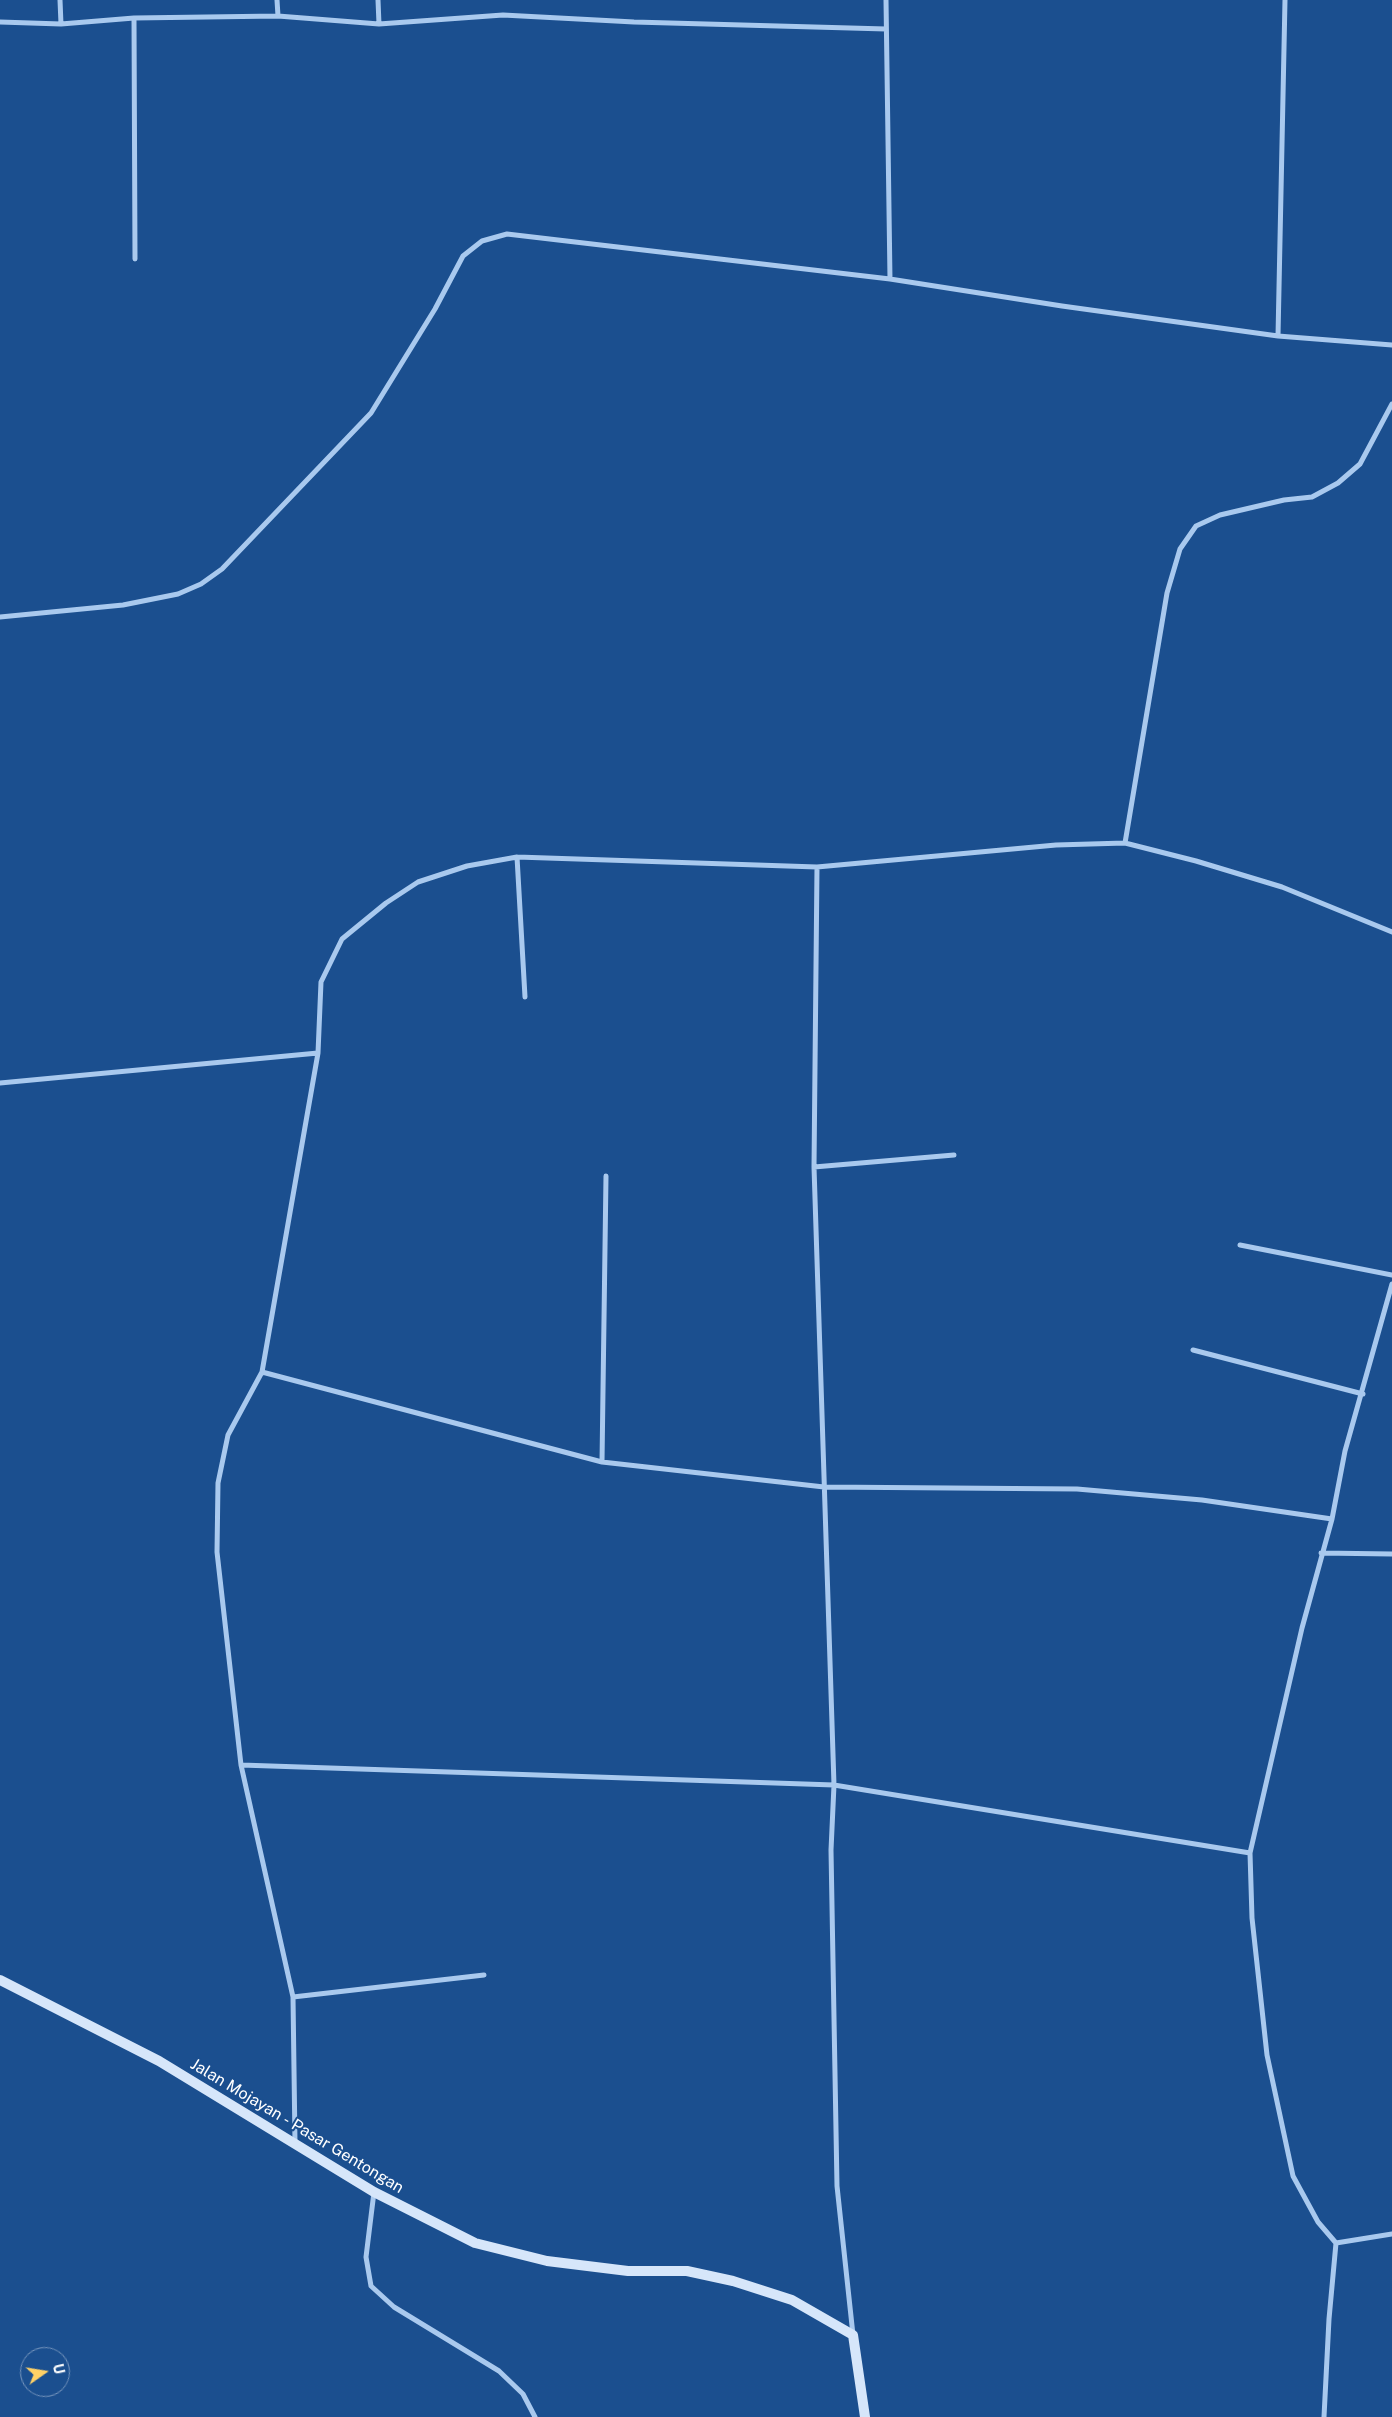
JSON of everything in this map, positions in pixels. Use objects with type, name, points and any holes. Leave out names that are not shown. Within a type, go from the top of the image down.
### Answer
[{"type":"street","points":[[60,0],[61,24]]},
{"type":"street","points":[[277,0],[278,16]]},
{"type":"street","points":[[378,0],[379,24]]},
{"type":"street","points":[[886,0],[890,278]]},
{"type":"street","points":[[1278,336],[1286,0]]},
{"type":"street","points":[[0,22],[61,24],[134,18],[278,16],[379,24],[503,15],[634,22],[886,29]]},
{"type":"street","points":[[134,18],[135,260]]},
{"type":"street","points":[[0,616],[123,605],[178,594],[201,584],[222,570],[371,413],[435,309],[463,256],[482,241],[507,234],[890,278],[1062,306],[1278,336],[1392,345]]},
{"type":"street","points":[[1125,843],[1167,593],[1180,549],[1196,526],[1220,515],[1284,500],[1312,497],[1338,483],[1360,464],[1392,404]]},
{"type":"street","points":[[295,2143],[293,1997],[241,1765],[217,1552],[218,1483],[228,1435],[262,1372],[318,1053],[321,982],[342,939],[386,903],[418,882],[466,866],[517,858],[817,867],[1056,845],[1125,843],[1196,861],[1282,887],[1392,932]]},
{"type":"street","points":[[517,858],[525,997]]},
{"type":"street","points":[[817,867],[814,1167],[834,1785],[831,1850],[837,2186],[853,2335],[866,2417]]},
{"type":"street","points":[[0,1083],[318,1053]]},
{"type":"street","points":[[814,1167],[954,1155]]},
{"type":"street","points":[[602,1462],[606,1176]]},
{"type":"street","points":[[1240,1245],[1392,1275]]},
{"type":"street","points":[[1324,2417],[1329,2320],[1336,2243],[1318,2222],[1293,2176],[1266,2056],[1252,1918],[1250,1854],[1321,1553],[1332,1519],[1346,1451],[1392,1284]]},
{"type":"street","points":[[1192,1350],[1363,1394]]},
{"type":"street","points":[[262,1372],[602,1462],[824,1487],[1077,1489],[1202,1500],[1332,1519]]},
{"type":"street","points":[[1321,1553],[1392,1554]]},
{"type":"street","points":[[241,1765],[834,1785],[1250,1854]]},
{"type":"street","points":[[293,1997],[484,1975]]},
{"type":"street","name":"Jalan Mojayan - Pasar Gentongan","points":[[0,1980],[159,2061],[374,2192],[475,2243],[547,2262],[628,2271],[687,2271],[733,2281],[792,2300],[853,2335]]},
{"type":"street","points":[[374,2192],[366,2257],[371,2286],[394,2307],[499,2372],[522,2394],[535,2417]]},
{"type":"street","points":[[1336,2243],[1392,2234]]}]
